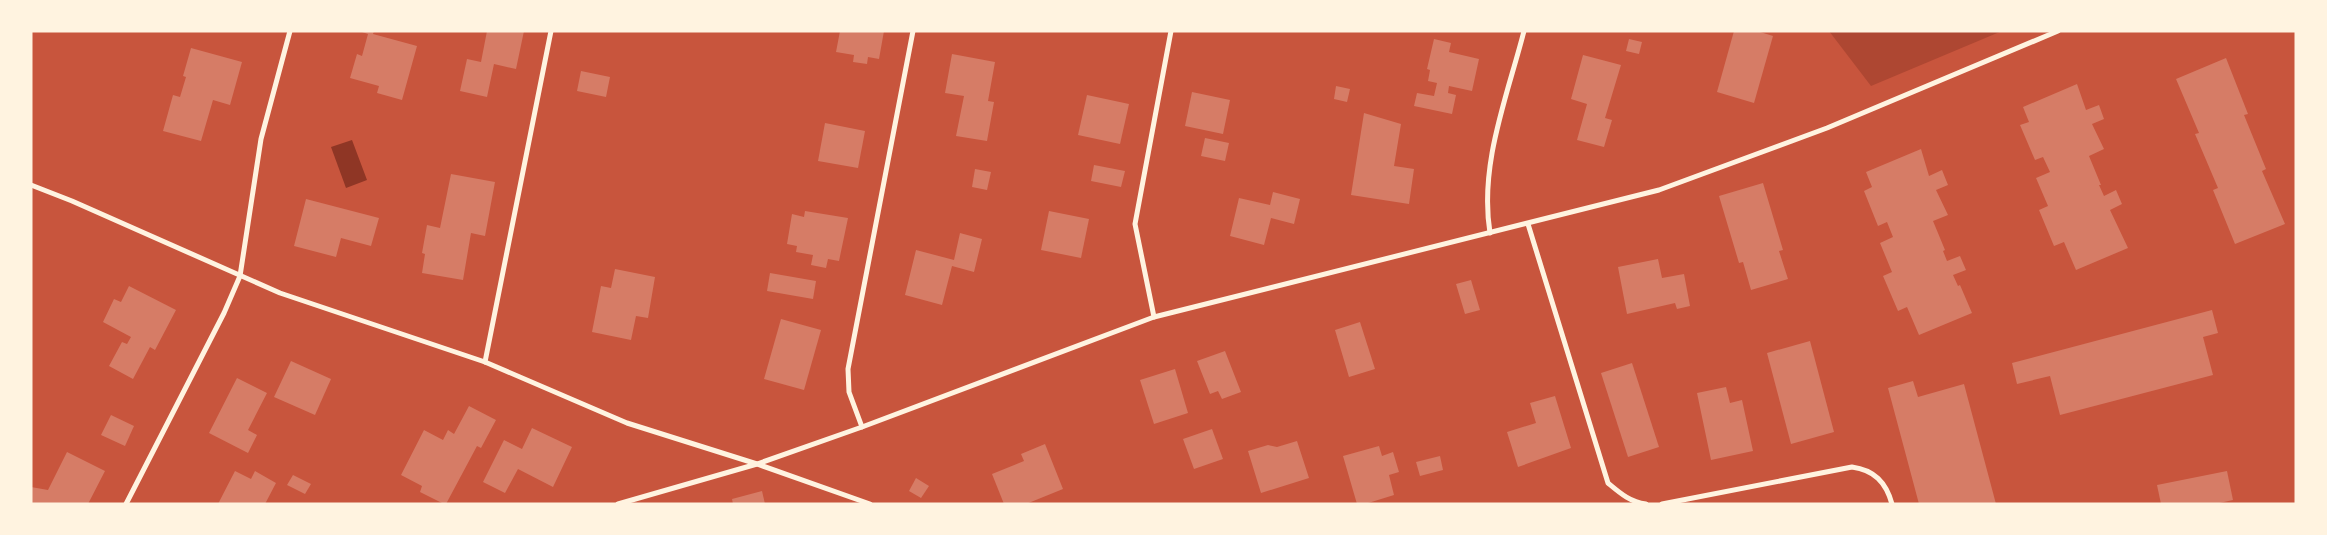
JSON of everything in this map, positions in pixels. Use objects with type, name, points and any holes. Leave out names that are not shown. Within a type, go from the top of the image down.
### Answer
[{"type":"street","points":[[126,504],[224,313],[240,276],[261,139],[290,31]]},
{"type":"street","points":[[485,362],[550,31]]},
{"type":"street","points":[[862,428],[849,392],[848,369],[913,31]]},
{"type":"street","points":[[1154,317],[1135,224],[1171,31]]},
{"type":"street","points":[[1490,233],[1486,208],[1488,166],[1524,31]]},
{"type":"street","points":[[618,504],[757,464],[862,428],[1154,317],[1528,224],[1669,186],[1827,128],[2058,31]]},
{"type":"street","points":[[31,185],[72,201],[280,293],[485,362],[627,423],[757,464],[870,504]]},
{"type":"street","points":[[1528,224],[1608,483],[1622,496],[1637,503],[1646,504]]},
{"type":"street","points":[[1662,504],[1852,467],[1865,469],[1878,476],[1889,494],[1892,504]]},
{"type":"shaded area","points":[[1829,31],[2002,31],[1871,86]]},
{"type":"shaded area","points":[[352,140],[367,180],[346,188],[331,147]]},
{"type":"building","points":[[359,31],[374,31],[373,34],[417,46],[402,100],[377,93],[379,86],[350,78],[357,54],[362,56],[368,34]]},
{"type":"building","points":[[487,31],[524,31],[516,69],[494,64],[487,97],[460,91],[467,59],[481,62]]},
{"type":"building","points":[[840,31],[884,31],[879,59],[868,57],[867,64],[853,62],[854,55],[836,52]]},
{"type":"building","points":[[1734,31],[1757,31],[1773,36],[1754,103],[1717,92]]},
{"type":"building","points":[[1434,39],[1451,43],[1449,52],[1479,59],[1472,91],[1449,86],[1448,93],[1456,95],[1452,114],[1414,106],[1417,93],[1434,96],[1437,83],[1428,81],[1430,70],[1427,69]]},
{"type":"building","points":[[1629,39],[1642,42],[1639,54],[1626,51]]},
{"type":"building","points":[[191,48],[242,62],[230,105],[213,100],[201,141],[163,131],[173,95],[180,97],[186,77],[183,76]]},
{"type":"building","points":[[952,54],[995,62],[988,101],[994,102],[987,141],[956,136],[964,96],[945,93]]},
{"type":"building","points":[[1583,55],[1621,65],[1605,118],[1612,120],[1604,147],[1577,140],[1587,104],[1571,99]]},
{"type":"building","points":[[2226,58],[2248,114],[2244,115],[2266,169],[2262,171],[2285,224],[2235,244],[2213,190],[2218,188],[2195,134],[2199,133],[2176,79]]},
{"type":"building","points":[[581,71],[610,77],[606,97],[577,91]]},
{"type":"building","points":[[2077,84],[2086,110],[2099,105],[2104,119],[2092,124],[2104,149],[2089,156],[2104,196],[2116,190],[2122,204],[2110,210],[2128,248],[2076,270],[2064,242],[2054,246],[2039,210],[2048,206],[2036,178],[2050,172],[2043,157],[2035,160],[2020,125],[2029,122],[2023,107]]},
{"type":"building","points":[[1336,86],[1350,89],[1347,102],[1334,99]]},
{"type":"building","points":[[1192,92],[1230,100],[1223,134],[1185,126]]},
{"type":"building","points":[[1087,95],[1129,104],[1120,144],[1078,135]]},
{"type":"building","points":[[1364,113],[1401,124],[1394,166],[1414,169],[1409,204],[1351,195]]},
{"type":"building","points":[[825,123],[865,131],[858,168],[818,161]]},
{"type":"building","points":[[1205,138],[1229,143],[1225,161],[1201,156]]},
{"type":"building","points":[[1921,149],[1929,176],[1942,170],[1948,185],[1936,190],[1948,215],[1933,221],[1945,250],[1943,251],[1947,261],[1960,256],[1966,270],[1953,275],[1958,286],[1960,285],[1972,313],[1919,335],[1907,307],[1898,311],[1883,276],[1892,272],[1880,243],[1893,237],[1887,222],[1878,226],[1864,191],[1872,187],[1866,172]]},
{"type":"building","points":[[1094,165],[1125,171],[1121,187],[1091,181]]},
{"type":"building","points":[[975,169],[991,172],[987,190],[972,187]]},
{"type":"building","points":[[451,174],[495,182],[485,236],[471,233],[463,280],[422,273],[425,254],[422,253],[427,225],[440,228]]},
{"type":"building","points":[[1763,183],[1783,250],[1779,251],[1788,279],[1751,290],[1743,262],[1739,263],[1719,196]]},
{"type":"building","points":[[1273,192],[1300,199],[1294,224],[1271,218],[1264,245],[1230,236],[1239,198],[1270,205]]},
{"type":"building","points":[[306,199],[379,218],[371,246],[341,238],[336,257],[294,246]]},
{"type":"building","points":[[805,211],[848,218],[839,261],[828,259],[826,268],[811,265],[813,255],[796,252],[797,246],[787,244],[792,214],[804,217]]},
{"type":"building","points":[[1049,211],[1089,219],[1081,258],[1041,250]]},
{"type":"building","points":[[960,233],[982,239],[974,272],[952,266],[942,305],[905,295],[916,250],[954,260]]},
{"type":"building","points":[[1658,259],[1662,278],[1684,274],[1690,306],[1677,309],[1675,303],[1627,314],[1618,267]]},
{"type":"building","points":[[615,269],[655,277],[648,318],[636,316],[631,340],[592,332],[601,286],[611,288]]},
{"type":"building","points":[[770,273],[816,281],[813,299],[767,291]]},
{"type":"building","points":[[1471,280],[1480,310],[1465,314],[1456,284]]},
{"type":"building","points":[[129,286],[176,310],[155,350],[150,347],[133,379],[109,366],[122,342],[127,344],[131,337],[103,322],[114,299],[121,302]]},
{"type":"building","points":[[2212,310],[2218,333],[2203,337],[2213,375],[2060,415],[2050,376],[2017,384],[2012,363]]},
{"type":"building","points":[[781,319],[821,330],[804,390],[764,379]]},
{"type":"building","points":[[1360,322],[1375,369],[1349,377],[1335,330]]},
{"type":"building","points":[[1810,341],[1834,432],[1791,444],[1767,353]]},
{"type":"building","points":[[1225,351],[1241,392],[1222,399],[1218,391],[1210,394],[1197,361]]},
{"type":"building","points":[[291,361],[331,379],[315,415],[274,397]]},
{"type":"building","points":[[1632,363],[1659,447],[1628,457],[1601,373]]},
{"type":"building","points":[[1175,369],[1188,413],[1154,424],[1140,380]]},
{"type":"building","points":[[237,378],[267,393],[248,430],[257,435],[248,453],[209,433]]},
{"type":"building","points":[[1913,381],[1918,397],[1964,384],[1996,504],[1919,504],[1888,388]]},
{"type":"building","points":[[1726,387],[1730,403],[1742,400],[1753,451],[1711,460],[1697,393]]},
{"type":"building","points":[[1555,396],[1571,448],[1518,467],[1507,432],[1536,423],[1530,403]]},
{"type":"building","points":[[469,406],[496,420],[481,448],[477,446],[446,504],[444,504],[420,492],[422,486],[401,475],[424,430],[443,440],[448,430],[454,434]]},
{"type":"building","points":[[111,415],[134,426],[125,446],[101,435]]},
{"type":"building","points":[[532,428],[572,447],[553,487],[518,469],[505,493],[483,482],[504,440],[522,449]]},
{"type":"building","points":[[1212,429],[1223,459],[1194,469],[1183,439]]},
{"type":"building","points":[[1297,441],[1309,478],[1261,493],[1248,451],[1268,445],[1277,447]]},
{"type":"building","points":[[1045,444],[1063,489],[1026,504],[1004,504],[992,474],[1024,461],[1021,454]]},
{"type":"building","points":[[1379,446],[1382,456],[1393,452],[1399,472],[1389,475],[1394,495],[1365,504],[1357,504],[1343,456]]},
{"type":"building","points":[[67,452],[105,471],[88,504],[31,504],[31,487],[48,490]]},
{"type":"building","points":[[1440,456],[1443,470],[1420,476],[1416,462]]},
{"type":"building","points":[[235,471],[251,479],[255,471],[276,483],[265,504],[218,504]]},
{"type":"building","points":[[2227,471],[2233,500],[2215,504],[2161,504],[2157,485]]},
{"type":"building","points":[[293,475],[311,484],[305,494],[287,485]]},
{"type":"building","points":[[916,478],[929,486],[921,498],[909,491]]},
{"type":"building","points":[[762,491],[765,504],[733,504],[732,499]]}]
